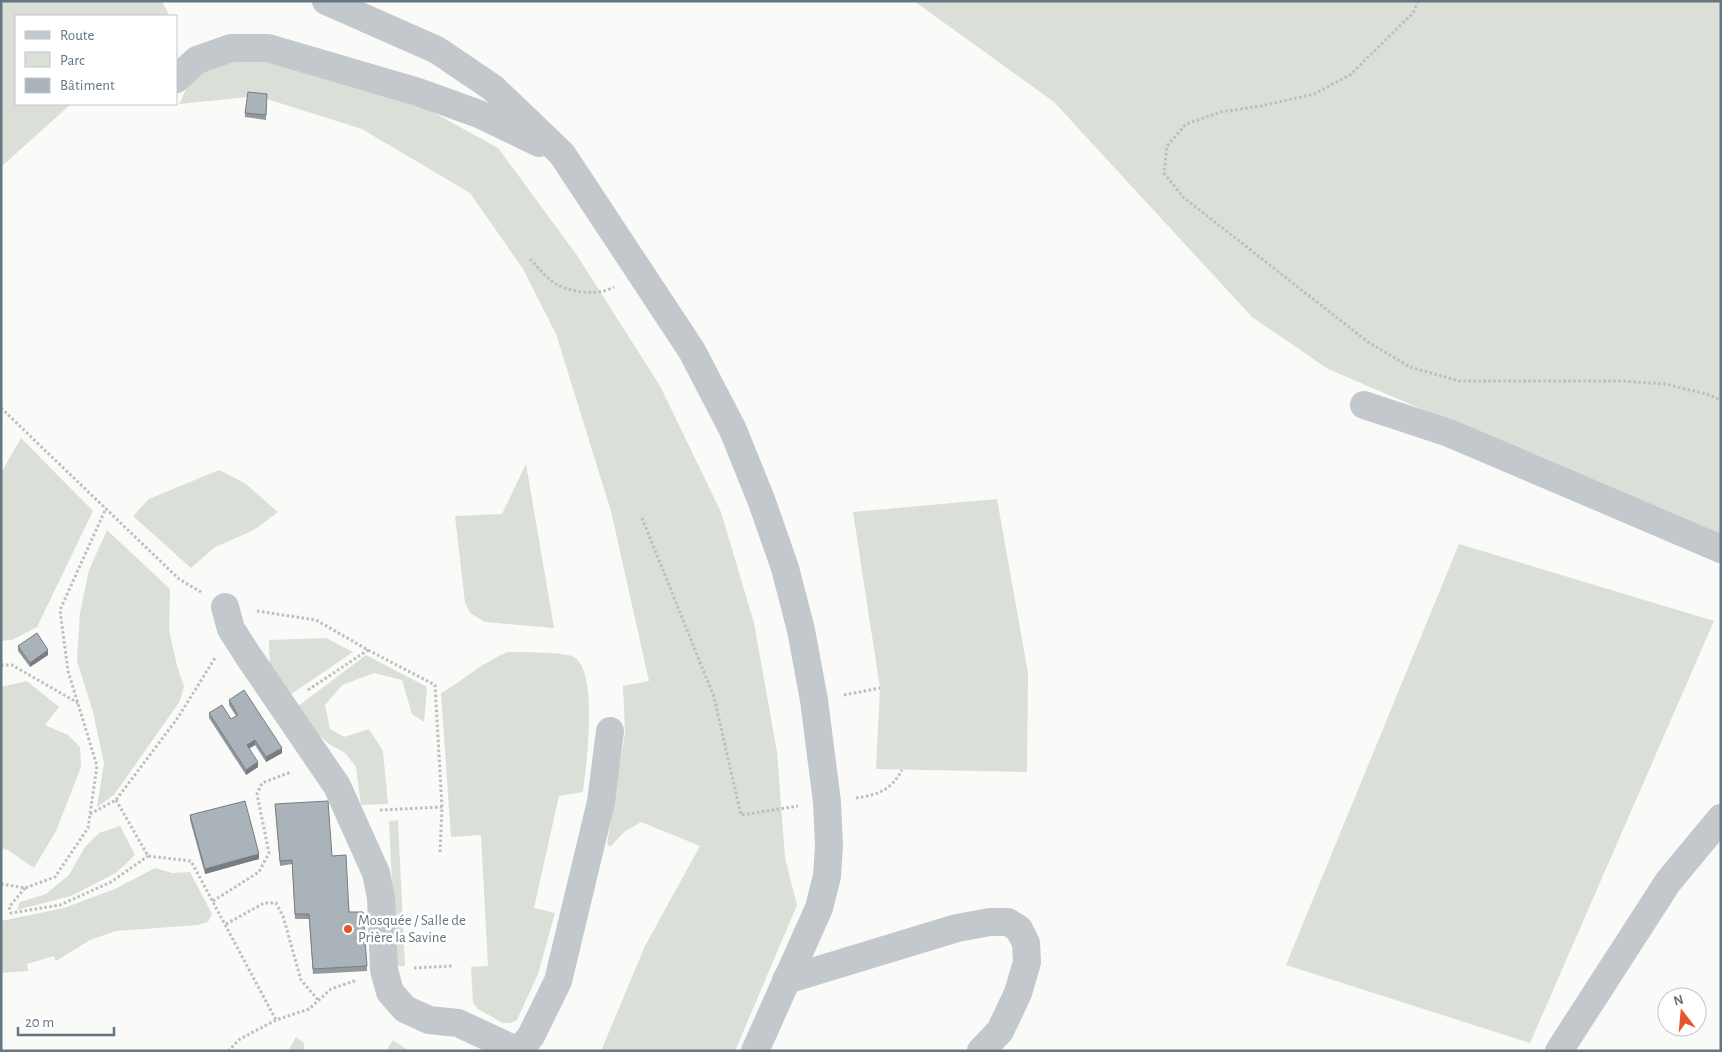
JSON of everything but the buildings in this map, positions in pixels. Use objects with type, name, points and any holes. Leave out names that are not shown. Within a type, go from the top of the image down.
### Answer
[{"type":"street","points":[[326,1],[437,50],[493,88],[562,154],[692,351],[736,439],[762,502],[785,568],[801,630],[814,700],[827,802],[829,846],[827,876],[819,908],[755,1051]]},
{"type":"street","points":[[178,76],[197,60],[231,48],[268,48],[418,92],[479,114],[562,154]]},
{"type":"street","points":[[1364,405],[1449,434],[1721,549]]},
{"type":"street","points":[[225,607],[235,636],[338,786],[376,873],[396,969],[390,992],[405,1009],[429,1020],[458,1023],[518,1051],[531,1036],[558,981],[601,802],[610,730]]},
{"type":"street","points":[[1559,1051],[1668,882],[1721,818]]},
{"type":"street","points":[[786,980],[957,928],[990,922],[1008,922],[1019,929],[1026,943],[1027,962],[1018,993],[1000,1031],[981,1051]]},
{"type":"path","points":[[1418,1],[1413,13],[1350,75],[1314,94],[1261,106],[1221,112],[1186,124],[1167,146],[1164,173],[1183,196],[1198,209],[1368,342],[1410,367],[1459,381],[1622,381],[1664,384],[1706,394],[1721,400]]},
{"type":"path","points":[[530,259],[555,284],[576,292],[606,291],[640,272]]},
{"type":"path","points":[[1,408],[179,578],[225,607],[316,620],[435,685],[442,807],[440,853]]},
{"type":"path","points":[[1,884],[25,888],[55,878],[88,828],[98,766],[68,671],[60,610],[106,508]]},
{"type":"path","points":[[642,518],[714,697],[742,815],[870,796],[884,790],[895,782],[902,770]]},
{"type":"path","points":[[90,814],[116,800],[177,719],[221,647],[235,636]]},
{"type":"path","points":[[283,707],[368,650]]},
{"type":"path","points":[[1,665],[12,665],[78,703]]},
{"type":"path","points":[[814,700],[880,688]]},
{"type":"path","points":[[213,901],[259,872],[269,853],[257,794],[262,783],[321,762]]},
{"type":"path","points":[[116,800],[148,856]]},
{"type":"path","points":[[386,810],[442,807]]},
{"type":"path","points":[[25,888],[10,907],[11,913],[60,905],[111,882],[148,856],[190,861],[226,924],[276,1020]]},
{"type":"path","points":[[226,924],[264,903],[276,903],[283,916],[301,980],[319,1001]]},
{"type":"path","points":[[228,1051],[240,1039],[276,1020],[309,1009],[332,989],[396,969],[452,966]]},
{"type":"green space","points":[[1,1],[162,1],[169,15],[15,15],[15,105],[70,105],[1,167]]},
{"type":"green space","points":[[914,1],[1721,1],[1721,537],[1328,369],[1252,317],[1054,102]]},
{"type":"green space","points":[[266,56],[400,94],[498,148],[576,254],[660,386],[721,512],[754,623],[777,752],[785,858],[797,905],[735,1051],[601,1051],[645,946],[700,846],[641,822],[624,832],[611,846],[607,845],[625,733],[623,686],[649,681],[611,511],[556,334],[523,269],[470,193],[362,129],[267,99],[248,97],[179,104],[192,77],[223,60]]},
{"type":"green space","points":[[21,438],[93,511],[37,627],[12,640],[1,641],[1,473]]},
{"type":"green space","points":[[526,464],[554,628],[485,622],[470,613],[465,603],[455,516],[502,514]]},
{"type":"green space","points":[[219,470],[246,484],[278,512],[254,530],[215,547],[191,568],[133,516],[149,499]]},
{"type":"green space","points":[[997,499],[1028,673],[1027,772],[876,769],[880,688],[853,512]]},
{"type":"green space","points":[[107,530],[170,589],[169,630],[177,666],[184,686],[180,701],[114,795],[97,807],[104,763],[93,712],[77,661],[80,613],[89,570]]},
{"type":"green space","points":[[1459,544],[1714,621],[1530,1043],[1286,965]]},
{"type":"green space","points":[[326,638],[353,652],[287,697],[270,673],[269,640]]},
{"type":"green space","points":[[508,652],[552,653],[574,657],[582,666],[586,681],[589,699],[589,720],[583,792],[559,796],[534,908],[555,913],[538,974],[517,1020],[503,1023],[478,1009],[473,1003],[471,967],[488,966],[481,835],[451,837],[441,693],[491,660]]},
{"type":"green space","points":[[366,655],[427,687],[424,722],[412,714],[402,680],[374,673],[342,685],[325,705],[330,729],[344,737],[369,729],[383,751],[388,804],[361,805],[356,767],[345,753],[329,744],[309,726],[297,707]]},
{"type":"green space","points":[[27,681],[59,707],[45,725],[68,735],[80,747],[81,767],[56,831],[34,868],[8,850],[1,849],[1,687]]},
{"type":"green space","points":[[398,820],[405,966],[396,966],[389,821]]},
{"type":"green space","points":[[120,826],[135,855],[116,873],[71,896],[17,910],[20,902],[46,894],[69,875],[85,847],[99,833]]},
{"type":"green space","points":[[155,868],[172,873],[190,872],[212,914],[208,922],[198,925],[116,931],[90,940],[56,961],[54,956],[27,964],[28,971],[1,973],[1,921],[64,908],[115,889]]},
{"type":"green space","points":[[296,1037],[304,1043],[304,1051],[288,1051]]},
{"type":"green space","points":[[393,1040],[409,1051],[386,1051]]},
{"type":"place","name":"Mosquée / Salle de Prière la Savine","points":[[348,929]]}]
